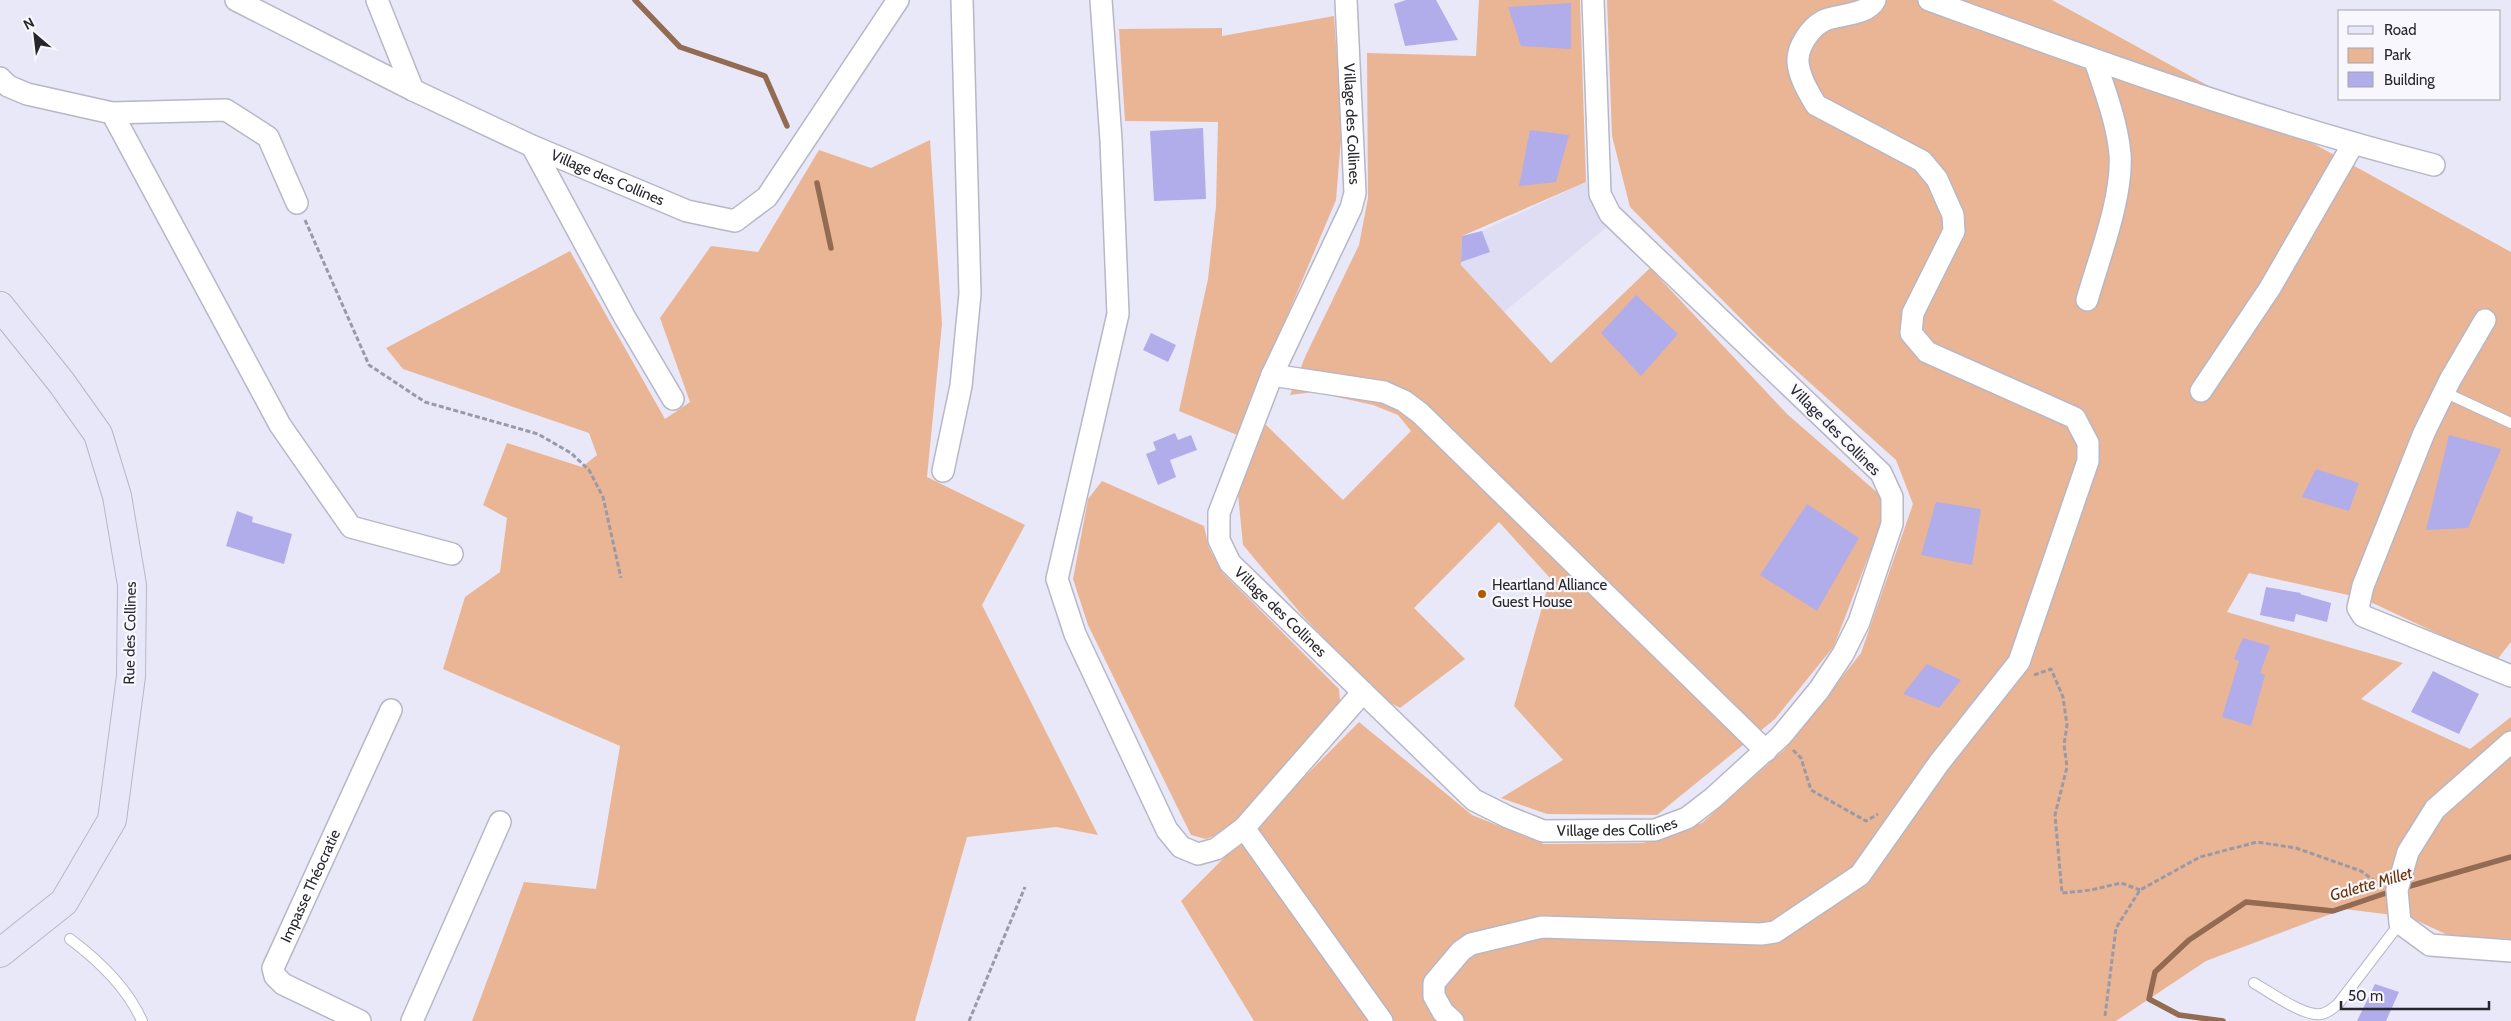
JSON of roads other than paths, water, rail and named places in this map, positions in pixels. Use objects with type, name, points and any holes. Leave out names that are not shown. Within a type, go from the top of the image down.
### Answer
[{"type":"street","name":"Village des Collines","points":[[236,0],[412,90],[532,146],[688,211],[735,221],[767,198],[898,0]]},
{"type":"street","points":[[377,0],[412,90]]},
{"type":"street","points":[[943,471],[960,386],[970,294],[962,0]]},
{"type":"street","points":[[1101,0],[1111,140],[1118,314],[1056,579],[1075,634],[1167,830],[1181,847],[1198,854],[1216,849],[1244,828],[1363,692]]},
{"type":"street","name":"Village des Collines","points":[[1346,0],[1355,193],[1351,208],[1272,375],[1220,513],[1219,540],[1230,563],[1474,800],[1542,831],[1655,830],[1687,818],[1713,798],[1773,743],[1819,690],[1843,654],[1859,622],[1892,524],[1892,497],[1881,473],[1610,214],[1600,194],[1593,0]]},
{"type":"street","points":[[1453,1021],[1443,1012],[1434,996],[1434,983],[1461,951],[1471,944],[1542,928],[1761,934],[1775,932],[1860,875],[1940,763],[2019,662],[2088,462],[2088,443],[2075,418],[1927,352],[1911,333],[1913,313],[1954,230],[1953,216],[1937,179],[1922,161],[1816,105],[1806,88],[1798,62],[1804,38],[1822,21],[1862,10],[1873,4],[1875,0]]},
{"type":"street","points":[[1929,0],[2095,61],[2353,144],[2434,165]]},
{"type":"street","points":[[2087,300],[2117,193],[2120,155],[2114,120],[2095,61]]},
{"type":"street","points":[[0,78],[8,86],[27,94],[112,113],[226,110],[268,137],[297,203]]},
{"type":"street","points":[[112,113],[280,425],[351,527],[452,554]]},
{"type":"street","points":[[2201,391],[2270,288],[2353,144]]},
{"type":"street","points":[[532,146],[615,300],[673,399]]},
{"type":"street","name":"Rue des Collines","points":[[0,306],[61,382],[98,434],[116,496],[132,585],[131,676],[112,820],[64,902],[0,953]]},
{"type":"street","points":[[2485,320],[2444,392],[2424,433],[2363,586],[2358,608],[2363,616],[2511,676]]},
{"type":"street","points":[[1272,375],[1384,392],[1404,401],[1420,412],[1773,743]]},
{"type":"street","name":"Impasse Théocratie","points":[[360,1021],[283,984],[275,976],[274,968],[391,710]]},
{"type":"street","points":[[2511,742],[2436,809],[2408,852],[2397,890],[2400,923],[2430,945],[2511,952]]},
{"type":"street","points":[[412,1021],[500,822]]},
{"type":"street","points":[[1244,828],[1382,1021]]},
{"type":"lane","points":[[2444,392],[2511,423]]},
{"type":"lane","points":[[2254,983],[2304,1012],[2322,1014],[2330,1011],[2338,1004],[2400,923]]},
{"type":"lane","points":[[70,939],[94,960],[134,1003],[142,1021]]},
{"type":"waterway","points":[[635,0],[680,47],[765,76],[787,126]]},
{"type":"waterway","points":[[817,183],[831,248]]},
{"type":"waterway","name":"Galette Millet","points":[[2403,888],[2511,857]]},
{"type":"waterway","name":"Galette Millet","points":[[2223,1021],[2179,1015],[2149,999],[2155,972],[2189,940],[2246,902],[2333,911],[2392,891]]},
{"type":"place","name":"Heartland Alliance Guest House","points":[[1482,594]]}]
